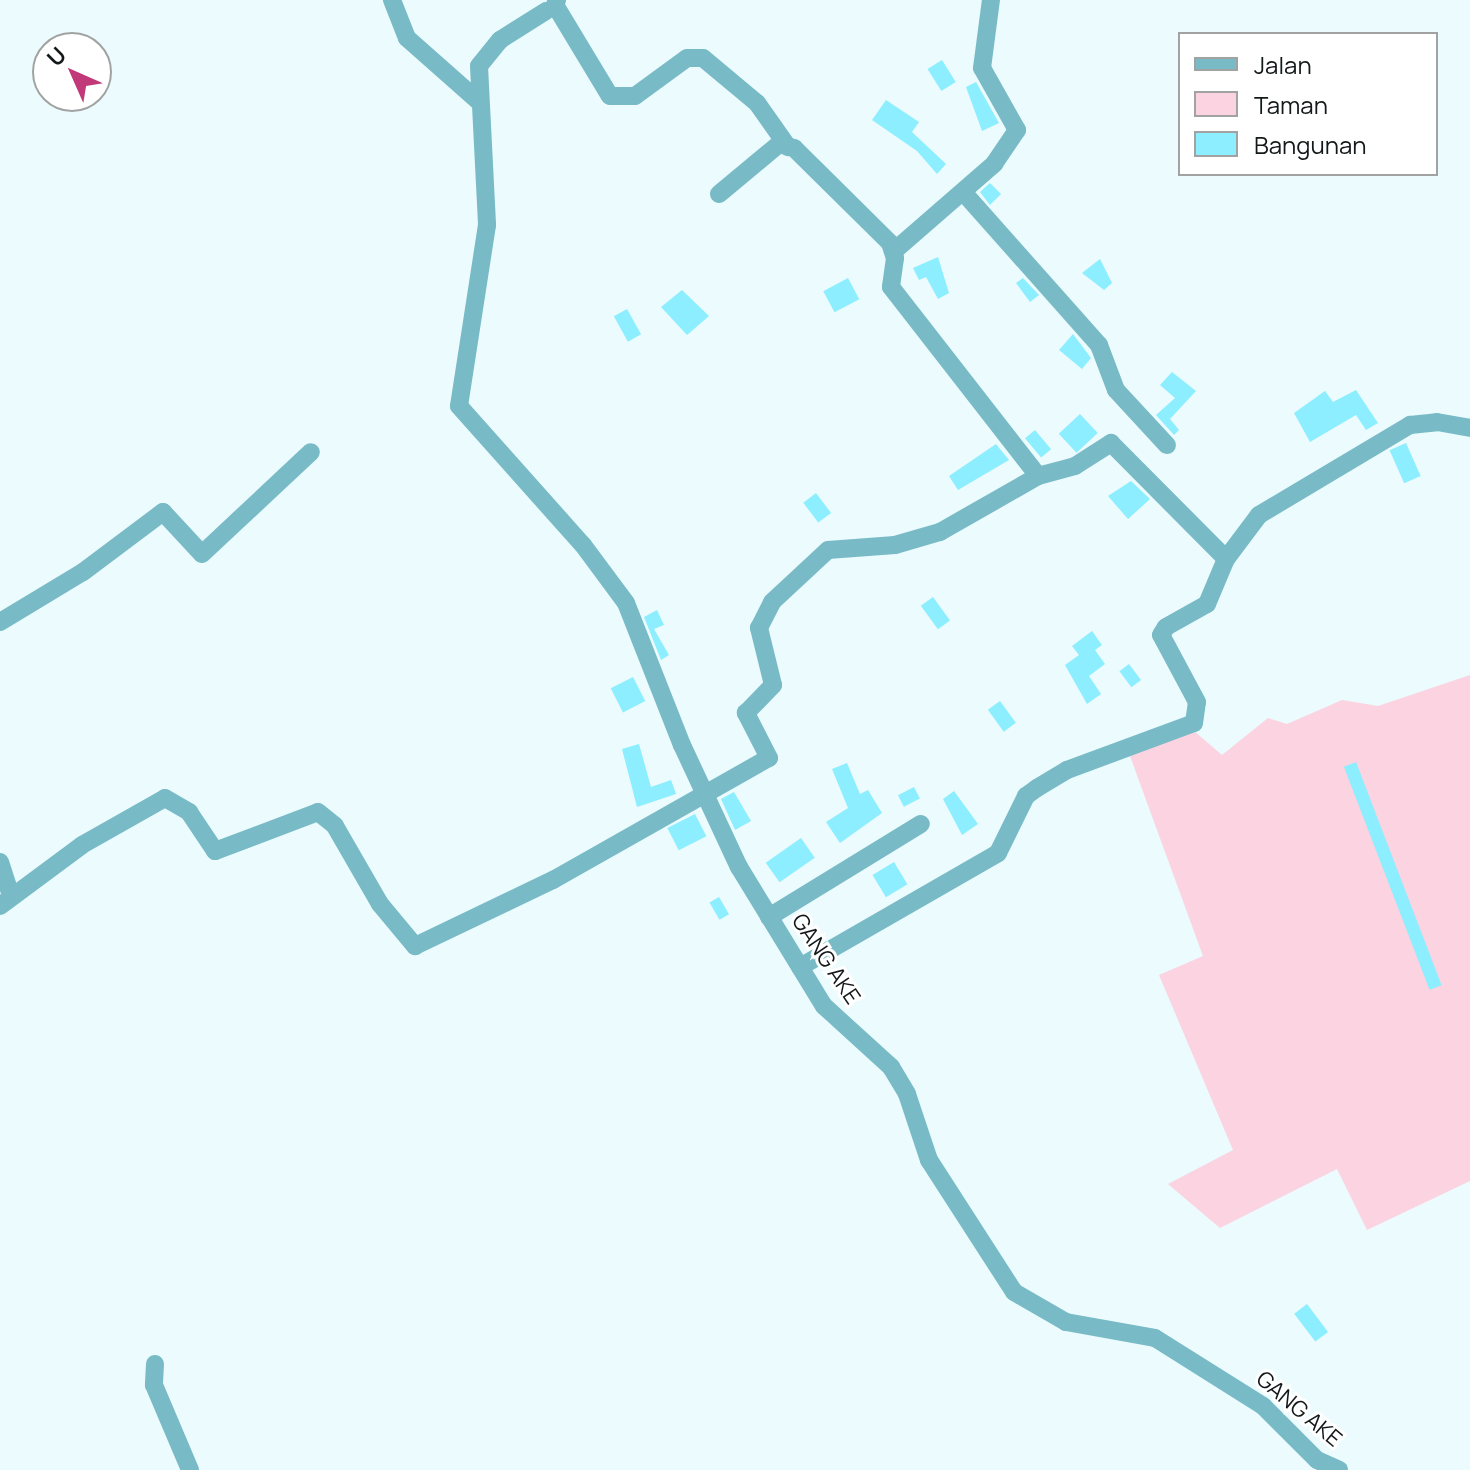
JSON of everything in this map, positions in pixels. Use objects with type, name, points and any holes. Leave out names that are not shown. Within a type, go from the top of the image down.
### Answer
[{"type":"street","points":[[392,0],[407,38],[477,100]]},
{"type":"street","points":[[991,0],[982,68],[1017,130],[994,164],[894,251],[891,287],[1038,476]]},
{"type":"street","points":[[477,100],[479,66],[488,50],[555,5],[610,96],[635,96],[687,58],[703,58],[757,103],[788,147],[842,192],[894,251]]},
{"type":"street","name":"GANG AKE","points":[[477,100],[487,225],[459,406],[583,545],[626,603],[705,798],[769,917],[824,1006],[891,1067],[907,1094],[929,1160],[1014,1292],[1066,1322],[1155,1338],[1263,1406],[1317,1460],[1339,1470]]},
{"type":"street","points":[[719,194],[779,144],[788,147]]},
{"type":"street","points":[[964,193],[1099,345],[1116,390],[1167,445]]},
{"type":"street","points":[[800,967],[998,853],[1026,796],[1037,788],[1067,770],[1194,723],[1197,702],[1161,635],[1211,600],[1226,559],[1259,515],[1410,425],[1448,422],[1470,428]]},
{"type":"street","points":[[0,862],[5,901],[82,845],[165,798],[189,812],[215,851],[318,812],[335,826],[380,904],[415,946],[705,798],[769,758],[746,710],[773,685],[759,644],[759,628],[772,602],[828,550],[895,545],[940,532],[1038,476],[1075,466],[1106,444],[1115,444],[1226,559]]},
{"type":"street","points":[[0,622],[83,572],[163,512],[202,554],[311,452]]},
{"type":"street","points":[[769,917],[921,824]]},
{"type":"street","points":[[155,1364],[154,1385],[160,1406],[190,1470]]},
{"type":"green space","points":[[1470,675],[1470,1181],[1367,1230],[1337,1169],[1220,1228],[1168,1184],[1233,1150],[1159,975],[1203,956],[1130,756],[1194,731],[1222,755],[1268,718],[1287,724],[1342,700],[1378,706]]},
{"type":"building","points":[[942,60],[956,82],[941,91],[928,69]]},
{"type":"building","points":[[976,82],[999,123],[982,131],[966,87]]},
{"type":"building","points":[[886,100],[919,122],[912,132],[946,164],[937,174],[917,151],[872,120]]},
{"type":"building","points":[[990,183],[1001,194],[990,205],[980,192]]},
{"type":"building","points":[[938,257],[949,293],[938,299],[926,277],[919,280],[913,268]]},
{"type":"building","points":[[1100,259],[1112,283],[1104,290],[1082,273]]},
{"type":"building","points":[[848,278],[859,299],[835,312],[823,291]]},
{"type":"building","points":[[1023,278],[1039,295],[1030,302],[1016,283]]},
{"type":"building","points":[[682,290],[709,316],[687,335],[661,307]]},
{"type":"building","points":[[627,309],[641,334],[628,342],[614,316]]},
{"type":"building","points":[[1073,334],[1091,358],[1082,369],[1059,350]]},
{"type":"building","points":[[1172,372],[1196,391],[1170,419],[1179,430],[1174,435],[1156,415],[1175,398],[1160,385]]},
{"type":"building","points":[[1356,390],[1378,423],[1366,430],[1356,415],[1310,442],[1294,413],[1325,391],[1333,402]]},
{"type":"building","points":[[1080,414],[1098,433],[1077,453],[1059,434]]},
{"type":"building","points":[[1035,430],[1051,449],[1041,458],[1025,438]]},
{"type":"building","points":[[1406,443],[1421,476],[1404,483],[1390,450]]},
{"type":"building","points":[[996,444],[1009,460],[958,490],[949,476]]},
{"type":"building","points":[[1131,481],[1150,499],[1128,519],[1108,496]]},
{"type":"building","points":[[816,493],[831,513],[818,523],[803,503]]},
{"type":"building","points":[[933,597],[950,620],[938,629],[921,606]]},
{"type":"building","points":[[657,610],[664,625],[654,629],[669,655],[661,660],[644,617]]},
{"type":"building","points":[[1092,631],[1102,645],[1095,650],[1105,664],[1089,676],[1101,694],[1087,704],[1065,665],[1079,655],[1072,646]]},
{"type":"building","points":[[1129,664],[1141,680],[1131,687],[1119,671]]},
{"type":"building","points":[[633,677],[645,701],[623,712],[611,688]]},
{"type":"building","points":[[1000,701],[1016,723],[1004,732],[988,710]]},
{"type":"building","points":[[639,744],[651,787],[671,780],[676,794],[637,807],[622,749]]},
{"type":"building","points":[[1356,762],[1442,985],[1430,990],[1344,767]]},
{"type":"building","points":[[847,763],[860,794],[868,790],[882,813],[840,843],[826,822],[848,808],[832,769]]},
{"type":"building","points":[[914,787],[920,799],[904,807],[898,795]]},
{"type":"building","points":[[954,791],[978,824],[962,835],[943,799]]},
{"type":"building","points":[[734,792],[751,821],[735,830],[721,799]]},
{"type":"building","points":[[695,814],[706,836],[679,850],[667,828]]},
{"type":"building","points":[[801,838],[815,858],[780,882],[766,863]]},
{"type":"building","points":[[894,862],[907,884],[886,897],[873,875]]},
{"type":"building","points":[[719,897],[729,914],[719,920],[709,902]]},
{"type":"building","points":[[1307,1304],[1328,1332],[1315,1342],[1294,1314]]}]
